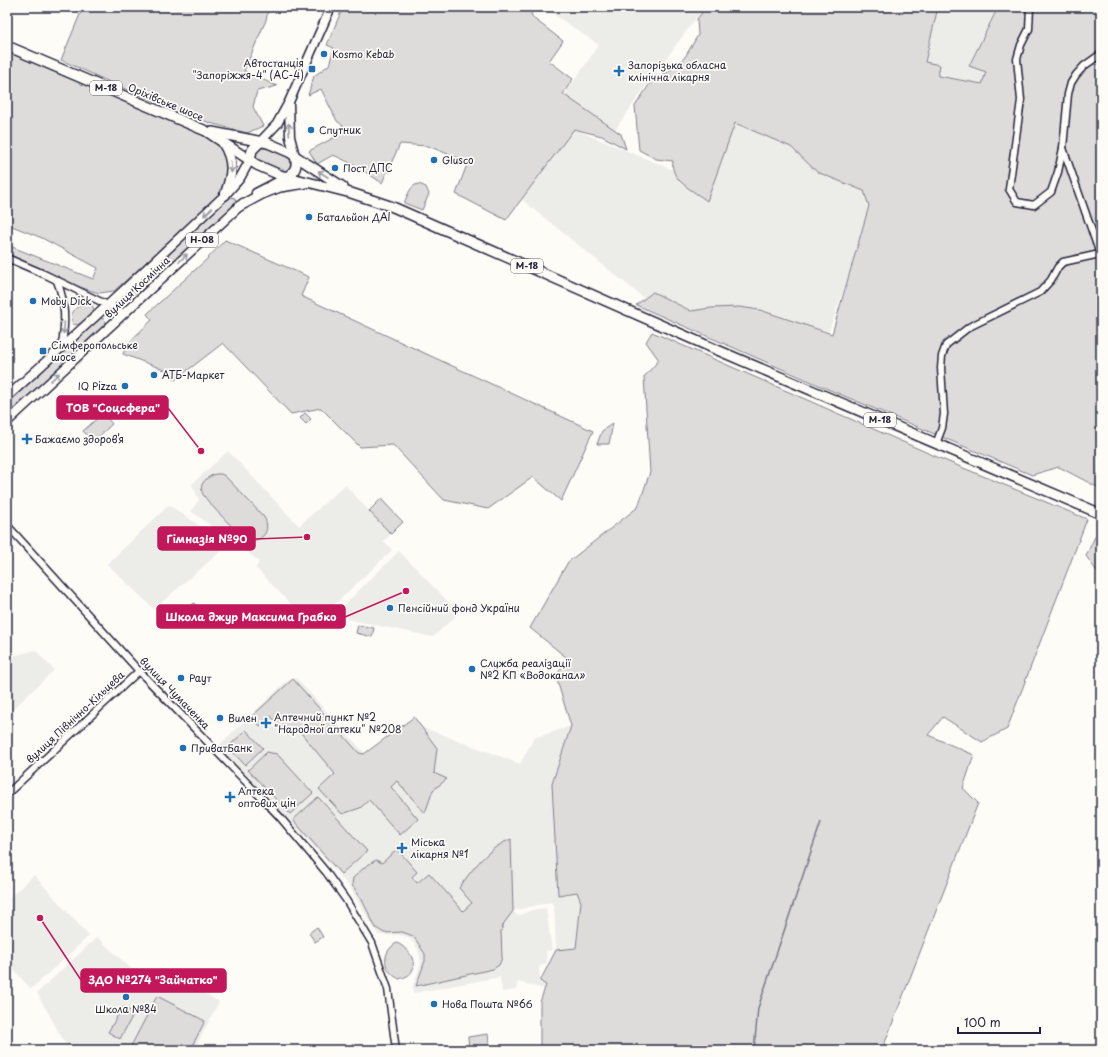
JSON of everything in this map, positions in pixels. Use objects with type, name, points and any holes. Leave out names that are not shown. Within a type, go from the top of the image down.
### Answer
[{"type":"highway","name":"Оріхівське шосе","points":[[7,46],[206,130]]},
{"type":"highway","name":"М-18","points":[[206,130],[250,160],[274,173],[351,193],[393,207],[714,349],[1101,514]]},
{"type":"highway","name":"М-18","points":[[206,130],[268,143],[296,156],[351,193]]},
{"type":"highway","points":[[221,140],[228,151],[231,164],[231,177],[225,195]]},
{"type":"highway","name":"Н-08","points":[[250,160],[252,150],[260,142]]},
{"type":"highway","points":[[287,177],[296,169],[296,156]]},
{"type":"highway","points":[[238,207],[262,194],[280,188],[311,182]]},
{"type":"main road","name":"Н-08","points":[[260,142],[277,124],[289,102],[331,7]]},
{"type":"main road","name":"Н-08","points":[[289,102],[289,133],[296,156]]},
{"type":"main road","name":"вулиця Космічна","points":[[7,397],[225,195],[240,178],[250,160]]},
{"type":"main road","name":"вулиця Космічна","points":[[7,422],[238,207],[258,191],[287,177]]},
{"type":"street","points":[[1030,7],[1030,29],[1021,45],[1017,60],[1021,100],[1009,189],[1017,202],[1034,205],[1051,192],[1058,172],[1063,148],[1068,94],[1071,83],[1076,74],[1084,66],[1101,54]]},
{"type":"street","points":[[936,444],[942,428],[944,414],[941,368],[942,356],[946,345],[969,327],[1040,292],[1051,280],[1058,267],[1063,262],[1100,254],[1063,148]]},
{"type":"street","points":[[7,258],[109,304],[124,313]]},
{"type":"street","points":[[57,281],[64,310],[64,326],[61,348]]},
{"type":"street","name":"вулиця Чумаченка","points":[[7,525],[139,671],[279,816],[326,872],[346,900],[372,943],[386,982],[396,1050]]},
{"type":"street","name":"вулиця Північно-Кільцева","points":[[7,794],[139,671]]},
{"type":"shaded area","points":[[83,7],[269,7],[266,20],[244,71],[277,86],[257,91],[253,107],[263,126],[247,133],[210,123],[132,92],[61,60]]},
{"type":"shaded area","points":[[343,7],[533,7],[530,11],[533,18],[563,41],[549,61],[573,79],[563,94],[621,134],[626,149],[602,136],[574,129],[506,220],[456,194],[468,162],[428,146],[400,144],[382,183],[346,161],[333,155],[317,164],[309,151],[348,130],[337,121],[321,89],[308,95],[314,76],[329,65],[334,48],[327,45]]},
{"type":"shaded area","name":"Запорізька обласна клінічна лікарня","points":[[547,7],[704,7],[611,136],[560,101],[599,45],[546,9]]},
{"type":"shaded area","points":[[706,7],[938,7],[925,62],[940,65],[938,76],[982,84],[986,72],[969,66],[998,7],[1101,7],[1101,489],[1059,467],[1032,475],[830,390],[636,305],[653,292],[691,311],[711,308],[739,307],[760,310],[832,334],[869,206],[864,191],[817,172],[791,147],[735,123],[707,201],[689,189],[679,179],[673,168],[673,161],[656,159],[639,150],[635,106],[655,76],[667,73],[685,57],[698,35],[697,19]]},
{"type":"shaded area","points":[[938,7],[997,7],[969,65],[986,72],[982,84],[938,76],[925,63]]},
{"type":"shaded area","points":[[7,46],[216,141],[226,153],[230,165],[221,196],[114,291],[99,293],[63,282],[7,258],[7,245],[93,279],[98,268],[42,238],[7,224]]},
{"type":"shaded area","points":[[734,114],[884,177],[829,331],[747,314],[729,319],[644,298],[521,199],[574,129],[700,181]]},
{"type":"shaded area","points":[[260,148],[266,148],[288,157],[291,160],[291,168],[285,173],[257,161],[256,153]]},
{"type":"shaded area","points":[[419,184],[426,187],[429,194],[422,210],[404,203],[411,188]]},
{"type":"shaded area","points":[[230,197],[235,198],[236,203],[233,207],[132,300],[126,299],[125,296],[127,293]]},
{"type":"shaded area","points":[[225,240],[309,277],[301,296],[593,431],[561,501],[533,477],[488,509],[444,500],[393,445],[360,447],[321,408],[291,414],[223,343],[175,380],[167,371],[123,354],[127,344],[152,320],[147,314],[207,259]]},
{"type":"shaded area","points":[[85,303],[92,305],[94,309],[93,312],[88,318],[79,324],[73,324],[72,314],[76,308]]},
{"type":"shaded area","points":[[100,318],[104,319],[106,322],[105,326],[7,417],[7,404]]},
{"type":"shaded area","points":[[652,332],[944,460],[1087,519],[1007,729],[982,742],[943,717],[928,735],[974,755],[963,788],[978,803],[882,1050],[540,1050],[540,1002],[546,985],[540,981],[556,950],[576,948],[581,902],[577,892],[558,895],[552,784],[571,726],[556,677],[567,658],[530,628],[568,562],[638,507],[650,472],[644,377],[659,360],[646,342]]},
{"type":"shaded area","points":[[103,413],[112,424],[93,442],[83,431]]},
{"type":"shaded area","points":[[305,413],[311,419],[306,424],[300,418]]},
{"type":"shaded area","points":[[613,423],[609,444],[597,444],[602,431]]},
{"type":"shaded area","points":[[228,451],[299,526],[345,485],[391,534],[384,541],[392,550],[312,626],[256,568],[259,561],[191,511],[199,500],[192,484]]},
{"type":"shaded area","points":[[216,474],[225,476],[264,517],[267,528],[265,533],[259,539],[249,540],[243,538],[204,496],[201,489],[203,483],[207,478]]},
{"type":"shaded area","points":[[381,499],[403,522],[391,534],[369,511]]},
{"type":"shaded area","points":[[169,505],[228,545],[154,609],[107,564]]},
{"type":"shaded area","points":[[1099,528],[1101,528],[1101,577],[1086,556]]},
{"type":"shaded area","points":[[399,551],[459,613],[433,637],[333,616]]},
{"type":"shaded area","points":[[194,603],[202,611],[194,619],[186,610]]},
{"type":"shaded area","points":[[358,625],[374,628],[372,637],[356,633]]},
{"type":"shaded area","points":[[35,650],[54,670],[7,715],[7,658]]},
{"type":"shaded area","points":[[296,678],[371,760],[414,725],[520,764],[534,738],[571,726],[552,784],[558,895],[577,892],[581,902],[576,948],[556,950],[554,905],[550,902],[513,911],[518,916],[532,910],[546,908],[552,950],[546,951],[547,963],[539,967],[540,981],[546,985],[544,989],[518,982],[516,990],[502,992],[500,977],[413,993],[413,986],[421,963],[418,949],[413,942],[407,937],[399,935],[378,935],[349,886],[292,823],[218,746],[287,681]]},
{"type":"shaded area","points":[[293,679],[359,753],[364,754],[414,717],[437,748],[434,773],[447,779],[433,790],[425,813],[397,781],[391,787],[418,819],[400,835],[369,800],[360,808],[342,814],[319,789],[335,774],[296,727],[287,735],[271,716],[260,726],[251,717]]},
{"type":"shaded area","points":[[246,730],[263,748],[245,765],[228,747]]},
{"type":"shaded area","points":[[267,752],[277,754],[313,793],[290,814],[248,770]]},
{"type":"shaded area","points":[[318,797],[367,851],[341,874],[293,820]]},
{"type":"shaded area","points":[[511,839],[513,911],[504,923],[501,931],[502,958],[499,965],[493,969],[416,986],[425,961],[425,954],[414,937],[402,932],[384,933],[376,928],[361,898],[352,885],[353,878],[366,866],[376,860],[382,863],[397,849],[417,872],[412,877],[417,883],[429,873],[463,911],[472,903],[459,888],[488,853]]},
{"type":"shaded area","points":[[34,875],[89,936],[31,989],[7,963],[7,900]]},
{"type":"shaded area","points":[[317,927],[323,937],[315,942],[309,933]]},
{"type":"shaded area","name":"Школа №84","points":[[97,937],[151,987],[163,975],[170,972],[219,1002],[194,1050],[69,1050],[37,993]]},
{"type":"shaded area","points":[[397,943],[408,951],[413,962],[411,972],[407,976],[399,979],[393,975],[386,965],[386,956],[390,948]]},
{"type":"shaded area","points":[[157,996],[205,1021],[190,1050],[129,1050]]},
{"type":"shaded area","points":[[123,1007],[134,1013],[120,1039],[108,1032]]},
{"type":"shaded area","points":[[488,1034],[490,1050],[469,1050],[468,1037]]},
{"type":"waterway","points":[[754,1050],[758,1008],[821,822]]},
{"type":"place","name":"Kosmo Kebab","points":[[324,54]]},
{"type":"place","name":"Автостанція \"Запоріжжя-4\" (АС-4)","points":[[312,69]]},
{"type":"place","name":"Запорізька обласна клінічна лікарня","points":[[619,71]]},
{"type":"place","name":"Спутник","points":[[311,130]]},
{"type":"place","name":"Glusco","points":[[434,160]]},
{"type":"place","name":"Пост ДПС","points":[[335,168]]},
{"type":"place","name":"Батальйон ДАI","points":[[309,217]]},
{"type":"place","name":"Moby Dick","points":[[33,301]]},
{"type":"place","name":"Сімферопольське шосе","points":[[43,351]]},
{"type":"place","name":"АТБ-Маркет","points":[[154,375]]},
{"type":"place","name":"IQ Pizza","points":[[125,386]]},
{"type":"place","name":"Бажаємо здоровʼя","points":[[27,439]]},
{"type":"place","name":"ТОВ \"Соцсфера\"","points":[[201,451]]},
{"type":"place","name":"Гімназія №90","points":[[307,537]]},
{"type":"place","name":"Школа джур Максима Грабко","points":[[406,591]]},
{"type":"place","name":"Пенсійний фонд України","points":[[390,608]]},
{"type":"place","name":"Служба реалізації №2 КП «Водоканал»","points":[[472,669]]},
{"type":"place","name":"Раут","points":[[181,678]]},
{"type":"place","name":"Вилен","points":[[220,718]]},
{"type":"place","name":"Аптечний пункт №2 \"Народної аптеки\" №208","points":[[266,723]]},
{"type":"place","name":"ПриватБанк","points":[[183,748]]},
{"type":"place","name":"Аптека оптових цін","points":[[230,797]]},
{"type":"place","name":"Міська лікарня №1","points":[[402,848]]},
{"type":"place","name":"ЗДО №274 \"Зайчатко\"","points":[[40,918]]},
{"type":"place","name":"Школа №84","points":[[126,997]]},
{"type":"place","name":"Нова Пошта №66","points":[[434,1004]]}]
